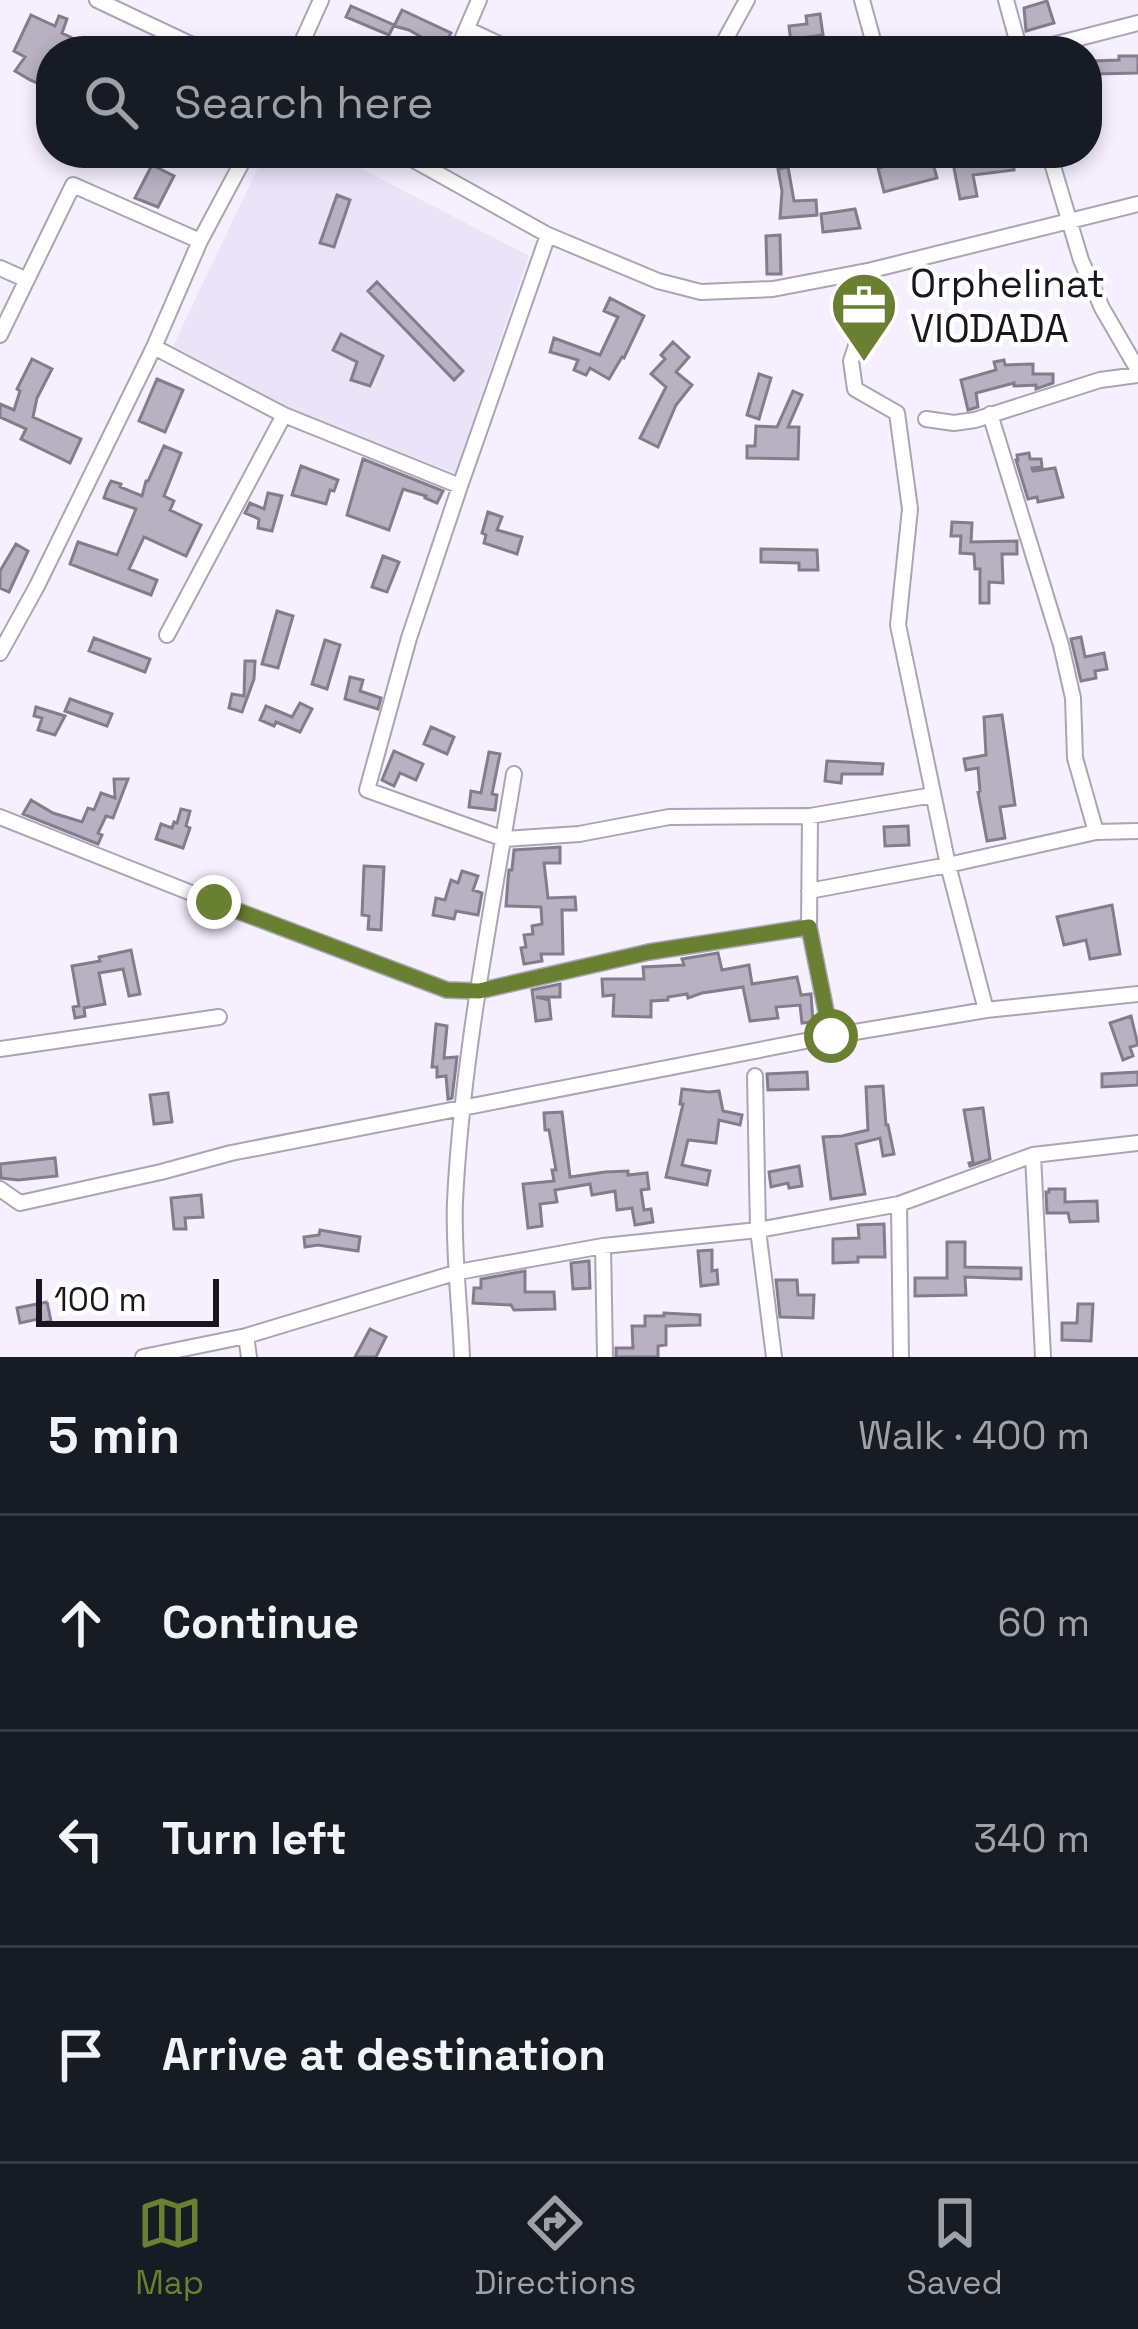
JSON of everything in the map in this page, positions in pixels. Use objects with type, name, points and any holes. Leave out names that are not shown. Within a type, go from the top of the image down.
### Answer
[{"type":"street","points":[[97,0],[175,36]]},
{"type":"street","points":[[144,20],[151,0]]},
{"type":"street","points":[[305,36],[321,0]]},
{"type":"street","points":[[463,36],[479,0]]},
{"type":"street","points":[[728,36],[748,0]]},
{"type":"street","points":[[862,0],[872,36]]},
{"type":"street","points":[[1006,0],[1019,36]]},
{"type":"street","points":[[1086,36],[1138,23]]},
{"type":"street","points":[[466,28],[483,36]]},
{"type":"street","points":[[0,653],[38,586],[239,168]]},
{"type":"street","points":[[431,168],[548,236],[658,281],[701,292],[773,289],[872,270],[1138,204]]},
{"type":"street","points":[[926,419],[975,420],[1100,380],[1137,376],[1081,260],[1053,168]]},
{"type":"street","points":[[0,335],[73,185],[200,241]]},
{"type":"street","points":[[548,236],[409,638],[367,790],[503,838],[579,834],[669,818],[810,816],[933,795]]},
{"type":"street","points":[[0,268],[27,280]]},
{"type":"street","points":[[872,270],[864,322],[850,361],[855,389],[897,413],[910,509],[898,625],[948,866],[986,1010]]},
{"type":"street","points":[[154,347],[284,416],[460,486]]},
{"type":"street","points":[[990,414],[1061,645],[1073,698],[1075,758],[1096,832]]},
{"type":"street","points":[[167,634],[284,416]]},
{"type":"street","points":[[462,1357],[455,1206],[463,1109],[514,774]]},
{"type":"street","points":[[810,816],[809,927],[831,1036]]},
{"type":"street","points":[[0,818],[447,990],[479,991],[649,952],[809,927]]},
{"type":"street","points":[[809,891],[1096,832],[1138,831]]},
{"type":"street","points":[[0,1189],[20,1203],[231,1153],[831,1036],[986,1010],[1138,994]]},
{"type":"street","points":[[0,1049],[219,1017]]},
{"type":"street","points":[[755,1076],[758,1230],[774,1357]]},
{"type":"street","points":[[142,1357],[247,1336],[458,1272],[603,1246],[758,1230],[898,1204],[1033,1155],[1138,1143]]},
{"type":"street","points":[[1033,1155],[1042,1357]]},
{"type":"street","points":[[898,1204],[901,1357]]},
{"type":"street","points":[[603,1246],[605,1357]]},
{"type":"street","points":[[247,1336],[249,1357]]},
{"type":"shaded area","points":[[258,168],[360,168],[529,256],[455,473],[291,410],[173,346]]},
{"type":"building","points":[[1047,1],[1054,23],[1026,31],[1024,8]]},
{"type":"building","points":[[351,6],[394,25],[389,35],[346,17]]},
{"type":"building","points":[[402,10],[451,33],[419,36],[394,26]]},
{"type":"building","points":[[820,14],[823,35],[790,36],[789,26],[807,24],[806,16]]},
{"type":"building","points":[[31,15],[55,26],[59,16],[67,19],[62,33],[68,36],[36,36],[36,83],[15,71],[25,57],[14,51]]},
{"type":"building","points":[[1119,56],[1138,56],[1138,73],[1102,74],[1102,61],[1119,60]]},
{"type":"building","points":[[150,168],[174,176],[158,207],[135,198]]},
{"type":"building","points":[[788,168],[794,201],[816,200],[817,215],[780,218],[778,169]]},
{"type":"building","points":[[878,168],[934,168],[937,178],[884,192]]},
{"type":"building","points":[[954,168],[1014,168],[973,175],[977,196],[960,199]]},
{"type":"building","points":[[337,195],[350,200],[334,247],[320,243]]},
{"type":"building","points":[[855,209],[860,228],[823,232],[821,214]]},
{"type":"building","points":[[780,235],[781,274],[767,274],[766,236]]},
{"type":"building","points":[[377,282],[463,371],[454,380],[368,291]]},
{"type":"building","points":[[610,298],[644,316],[609,379],[590,368],[586,375],[574,370],[578,360],[550,352],[554,338],[600,355],[618,317],[604,311]]},
{"type":"building","points":[[341,334],[383,356],[370,386],[351,380],[357,362],[333,350]]},
{"type":"building","points":[[673,342],[689,357],[676,372],[692,385],[676,405],[658,447],[640,438],[666,387],[651,374]]},
{"type":"building","points":[[32,359],[52,369],[33,417],[81,439],[70,463],[21,439],[26,429],[0,417],[0,404],[14,410],[17,389]]},
{"type":"building","points":[[1004,360],[1005,365],[1033,364],[1033,374],[1053,374],[1053,383],[1036,389],[1036,385],[1014,383],[976,393],[978,407],[968,410],[961,380],[996,370],[994,362]]},
{"type":"building","points":[[759,374],[771,378],[759,419],[747,415]]},
{"type":"building","points":[[157,379],[183,390],[165,432],[139,421]]},
{"type":"building","points":[[793,391],[802,395],[788,427],[799,427],[798,459],[747,458],[747,446],[755,446],[756,426],[777,427]]},
{"type":"building","points":[[164,446],[181,453],[164,496],[174,501],[170,510],[201,525],[186,556],[144,537],[129,569],[157,580],[151,595],[70,564],[78,542],[117,555],[136,509],[104,498],[107,489],[111,481],[142,496]]},
{"type":"building","points":[[1029,453],[1030,459],[1041,459],[1042,467],[1033,471],[1055,468],[1063,497],[1028,499],[1016,460],[1017,455]]},
{"type":"building","points":[[363,459],[443,491],[437,503],[403,489],[389,530],[347,515]]},
{"type":"building","points":[[301,466],[338,480],[326,504],[292,495]]},
{"type":"building","points":[[268,493],[282,496],[272,531],[258,528],[259,519],[245,513],[250,503],[264,509]]},
{"type":"building","points":[[488,512],[502,517],[497,530],[522,537],[517,554],[484,543]]},
{"type":"building","points":[[952,522],[972,523],[971,542],[1017,541],[1017,554],[1002,554],[1003,583],[989,582],[989,603],[980,603],[980,569],[975,569],[974,554],[960,553],[961,536],[951,536]]},
{"type":"building","points":[[16,544],[28,551],[9,592],[0,588],[0,571]]},
{"type":"building","points":[[761,549],[817,550],[818,570],[799,570],[799,563],[761,562]]},
{"type":"building","points":[[383,556],[399,562],[387,592],[372,587]]},
{"type":"building","points":[[277,611],[293,616],[278,668],[262,664]]},
{"type":"building","points":[[1081,637],[1085,657],[1104,653],[1107,669],[1081,681],[1071,639]]},
{"type":"building","points":[[94,638],[150,659],[145,672],[89,651]]},
{"type":"building","points":[[325,640],[340,645],[327,689],[312,684]]},
{"type":"building","points":[[245,661],[255,661],[254,679],[242,712],[229,708],[232,694],[244,696]]},
{"type":"building","points":[[350,677],[363,680],[360,691],[381,698],[378,709],[345,699]]},
{"type":"building","points":[[70,699],[112,714],[107,726],[65,711]]},
{"type":"building","points":[[300,703],[312,709],[300,732],[260,720],[266,706],[292,717]]},
{"type":"building","points":[[36,707],[65,716],[55,735],[38,730],[42,718],[34,716]]},
{"type":"building","points":[[1002,715],[1015,805],[1000,807],[1005,838],[987,841],[978,768],[966,770],[964,759],[986,755],[984,717]]},
{"type":"building","points":[[431,727],[454,737],[447,754],[424,744]]},
{"type":"building","points":[[394,751],[423,764],[416,780],[400,773],[394,786],[382,780]]},
{"type":"building","points":[[489,752],[500,754],[492,794],[497,795],[495,810],[469,807],[471,791],[481,793]]},
{"type":"building","points":[[827,761],[883,764],[882,774],[842,774],[841,783],[825,781]]},
{"type":"building","points":[[114,779],[128,779],[113,818],[106,816],[98,833],[102,835],[98,844],[23,814],[31,800],[82,822],[101,793],[115,798]]},
{"type":"building","points":[[181,809],[190,811],[183,848],[156,839],[161,824],[172,828],[177,823]]},
{"type":"building","points":[[908,826],[909,845],[885,846],[884,827]]},
{"type":"building","points":[[560,847],[560,863],[544,863],[548,898],[575,897],[576,910],[562,910],[563,954],[541,954],[542,961],[524,964],[524,935],[533,934],[532,926],[542,924],[541,907],[506,906],[514,850]]},
{"type":"building","points":[[364,866],[384,867],[381,930],[368,929],[369,916],[362,915]]},
{"type":"building","points":[[462,871],[478,876],[473,890],[482,893],[478,915],[456,911],[454,919],[433,915],[436,898],[445,900],[451,880],[458,883]]},
{"type":"building","points":[[1112,905],[1120,954],[1090,959],[1086,940],[1064,945],[1057,917]]},
{"type":"building","points":[[131,950],[140,994],[129,996],[123,969],[99,973],[105,1004],[84,1008],[85,1016],[75,1018],[73,1007],[79,1006],[72,966]]},
{"type":"building","points":[[718,953],[722,970],[749,965],[752,984],[797,977],[801,995],[811,994],[813,1022],[802,1023],[800,1005],[776,1007],[778,1018],[750,1021],[743,987],[651,1001],[651,1017],[613,1016],[614,995],[603,996],[602,979],[644,979],[643,967],[684,965],[682,959]]},
{"type":"building","points":[[560,984],[560,997],[536,997],[549,1000],[551,1019],[536,1021],[532,990]]},
{"type":"building","points":[[1131,1016],[1138,1045],[1130,1047],[1133,1056],[1123,1060],[1110,1023]]},
{"type":"building","points":[[436,1024],[447,1026],[444,1058],[457,1057],[452,1098],[448,1099],[446,1076],[437,1077],[437,1067],[432,1067]]},
{"type":"building","points":[[807,1072],[808,1089],[768,1090],[767,1074]]},
{"type":"building","points":[[1138,1072],[1138,1085],[1102,1087],[1102,1074]]},
{"type":"building","points":[[883,1086],[894,1154],[883,1156],[880,1138],[856,1144],[865,1194],[831,1199],[823,1137],[868,1130],[866,1087]]},
{"type":"building","points":[[682,1089],[719,1091],[723,1111],[742,1115],[740,1125],[719,1120],[716,1143],[688,1140],[682,1165],[710,1171],[707,1185],[666,1177],[683,1104]]},
{"type":"building","points":[[168,1093],[172,1122],[154,1124],[150,1095]]},
{"type":"building","points":[[983,1108],[990,1159],[970,1166],[964,1110]]},
{"type":"building","points":[[562,1112],[570,1177],[647,1173],[649,1189],[641,1190],[644,1210],[651,1209],[653,1222],[635,1225],[632,1208],[617,1210],[615,1191],[592,1195],[590,1184],[555,1190],[557,1202],[540,1204],[542,1226],[528,1228],[523,1184],[554,1181],[544,1113]]},
{"type":"building","points":[[55,1158],[57,1176],[1,1178],[0,1164]]},
{"type":"building","points":[[799,1166],[802,1186],[771,1187],[769,1172]]},
{"type":"building","points":[[1049,1189],[1065,1189],[1065,1202],[1097,1201],[1098,1221],[1070,1222],[1068,1213],[1047,1213]]},
{"type":"building","points":[[201,1195],[203,1217],[185,1218],[186,1229],[174,1229],[171,1198]]},
{"type":"building","points":[[884,1224],[885,1257],[833,1263],[833,1239],[859,1238],[858,1225]]},
{"type":"building","points":[[320,1230],[360,1237],[358,1251],[305,1247],[304,1237],[319,1235]]},
{"type":"building","points":[[947,1242],[965,1242],[965,1267],[1021,1268],[1021,1279],[965,1277],[966,1295],[915,1296],[915,1278],[947,1278]]},
{"type":"building","points":[[712,1250],[712,1271],[717,1270],[718,1284],[701,1286],[698,1251]]},
{"type":"building","points":[[589,1261],[590,1288],[573,1289],[571,1263]]},
{"type":"building","points":[[525,1271],[525,1292],[554,1292],[555,1309],[514,1310],[511,1305],[473,1303],[474,1288],[481,1288],[481,1279]]},
{"type":"building","points":[[776,1280],[797,1280],[798,1295],[814,1295],[813,1318],[780,1317]]},
{"type":"building","points":[[47,1302],[51,1321],[20,1323],[17,1308]]},
{"type":"building","points":[[1078,1304],[1093,1304],[1091,1341],[1062,1340],[1062,1323],[1077,1323]]},
{"type":"building","points":[[700,1315],[700,1325],[666,1326],[666,1345],[658,1346],[658,1357],[616,1357],[616,1348],[633,1348],[632,1326],[645,1326],[645,1316]]},
{"type":"building","points":[[370,1329],[386,1337],[376,1357],[355,1357]]},
{"type":"place","name":"Orphelinat VIODADA","points":[[864,364]]},
{"type":"route","points":[[214,902],[447,990],[479,991],[649,952],[809,927],[831,1036]]}]
